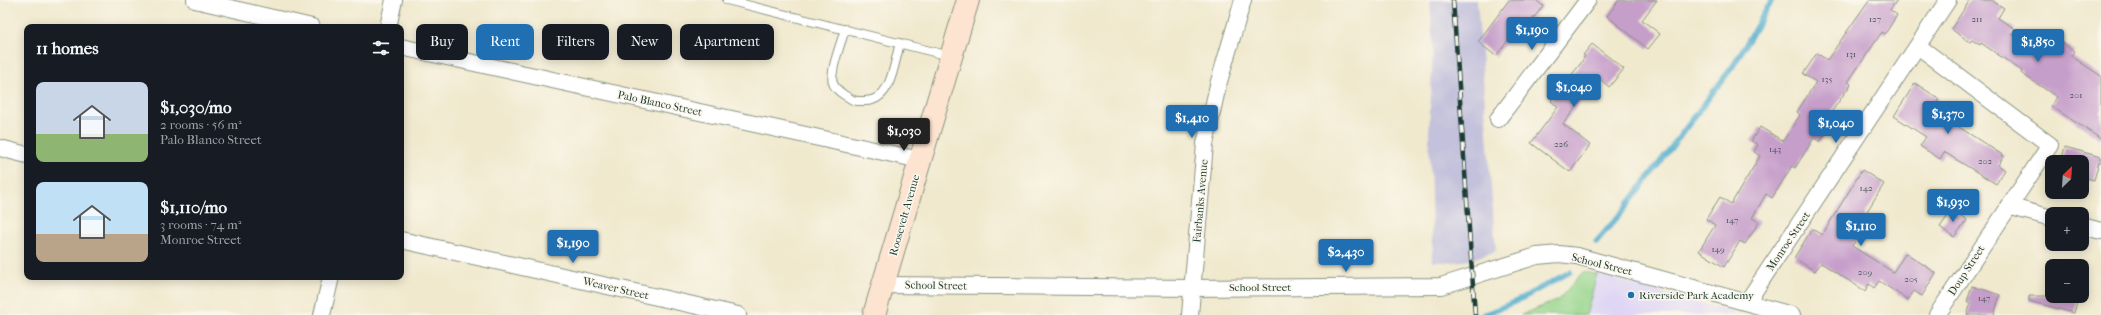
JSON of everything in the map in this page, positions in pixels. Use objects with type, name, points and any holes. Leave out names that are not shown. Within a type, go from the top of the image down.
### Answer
[{"type":"main road","name":"Roosevelt Avenue","points":[[874,315],[950,56],[968,0]]},
{"type":"street","points":[[195,0],[299,24]]},
{"type":"street","points":[[389,24],[394,0]]},
{"type":"street","name":"Fairbanks Avenue","points":[[1190,315],[1205,144],[1218,85],[1243,0]]},
{"type":"street","points":[[1498,119],[1588,0]]},
{"type":"street","name":"Monroe Street","points":[[1746,302],[1948,0]]},
{"type":"street","name":"Doup Street","points":[[1918,46],[2050,145],[1936,315]]},
{"type":"street","name":"Palo Blanco Street","points":[[404,48],[920,160]]},
{"type":"street","points":[[0,148],[24,154]]},
{"type":"street","points":[[2008,206],[2045,216]]},
{"type":"street","points":[[2089,228],[2101,231]]},
{"type":"street","name":"Weaver Street","points":[[404,241],[738,315]]},
{"type":"street","name":"School Street","points":[[883,285],[1192,288],[1441,286],[1538,256],[1559,254],[1577,256],[1792,315]]},
{"type":"street","points":[[322,315],[330,280]]},
{"type":"lane","points":[[728,0],[950,56]]},
{"type":"lane","points":[[845,29],[833,72],[833,83],[840,93],[854,101],[870,101],[882,96],[888,84],[900,43]]},
{"type":"shaded area","points":[[1430,0],[1477,0],[1496,251],[1469,260],[1453,262],[1433,262],[1429,133],[1433,47]]},
{"type":"shaded area","name":"Riverside Park Academy","points":[[1597,274],[1742,315],[1586,315]]},
{"type":"green space","points":[[1583,272],[1597,274],[1586,315],[1521,315],[1558,300]]},
{"type":"building","points":[[1509,0],[1536,0],[1543,6],[1528,25],[1523,21],[1496,56],[1478,42]]},
{"type":"building","points":[[1619,0],[1657,0],[1642,20],[1660,34],[1648,49],[1607,16]]},
{"type":"building","points":[[1869,0],[1897,0],[1890,10],[1897,15],[1885,34],[1882,32],[1848,82],[1851,84],[1828,117],[1834,121],[1820,142],[1814,138],[1795,168],[1792,166],[1772,198],[1766,194],[1752,218],[1759,222],[1745,244],[1740,241],[1724,267],[1699,251],[1715,225],[1706,219],[1720,197],[1731,204],[1760,156],[1754,152],[1758,145],[1751,141],[1760,127],[1783,141],[1800,115],[1797,112],[1816,82],[1803,74],[1817,53],[1827,60]]},
{"type":"building","points":[[1970,0],[1991,0],[2004,8],[1998,18],[2015,29],[2012,34],[2037,50],[2048,33],[2074,51],[2071,56],[2101,76],[2101,139],[2051,106],[2057,97],[2021,73],[2022,71],[1981,43],[1980,45],[1972,40],[1970,42],[1951,29]]},
{"type":"building","points":[[1592,44],[1624,69],[1609,87],[1599,78],[1563,124],[1590,145],[1570,172],[1531,143],[1558,107],[1551,101],[1581,63],[1585,56],[1583,55]]},
{"type":"building","points":[[1915,83],[1939,99],[1934,107],[1959,122],[1956,125],[2004,156],[1998,165],[2005,170],[1996,184],[1944,152],[1940,159],[1920,146],[1926,137],[1894,116]]},
{"type":"building","points":[[2065,147],[2101,157],[2101,162],[2099,162],[2094,180],[2089,179],[2089,155],[2063,155]]},
{"type":"building","points":[[1862,170],[1884,184],[1864,216],[1869,220],[1852,246],[1893,272],[1906,253],[1936,273],[1922,296],[1914,291],[1908,300],[1879,281],[1874,288],[1869,284],[1865,291],[1821,263],[1815,271],[1794,258],[1812,229],[1822,235]]},
{"type":"building","points":[[1952,210],[1967,220],[1954,237],[1940,227]]},
{"type":"building","points":[[1972,286],[2000,295],[1994,315],[1967,315],[1971,303],[1967,302]]},
{"type":"building","points":[[2029,296],[2045,296],[2045,303],[2077,303],[2074,313],[2029,301]]},
{"type":"waterway","points":[[1596,242],[1623,211],[1733,66],[1772,0]]},
{"type":"waterway","points":[[1483,315],[1517,301],[1570,272]]},
{"type":"railway","points":[[1453,0],[1475,315]]},
{"type":"place","name":"Riverside Park Academy","points":[[1631,295]]}]
